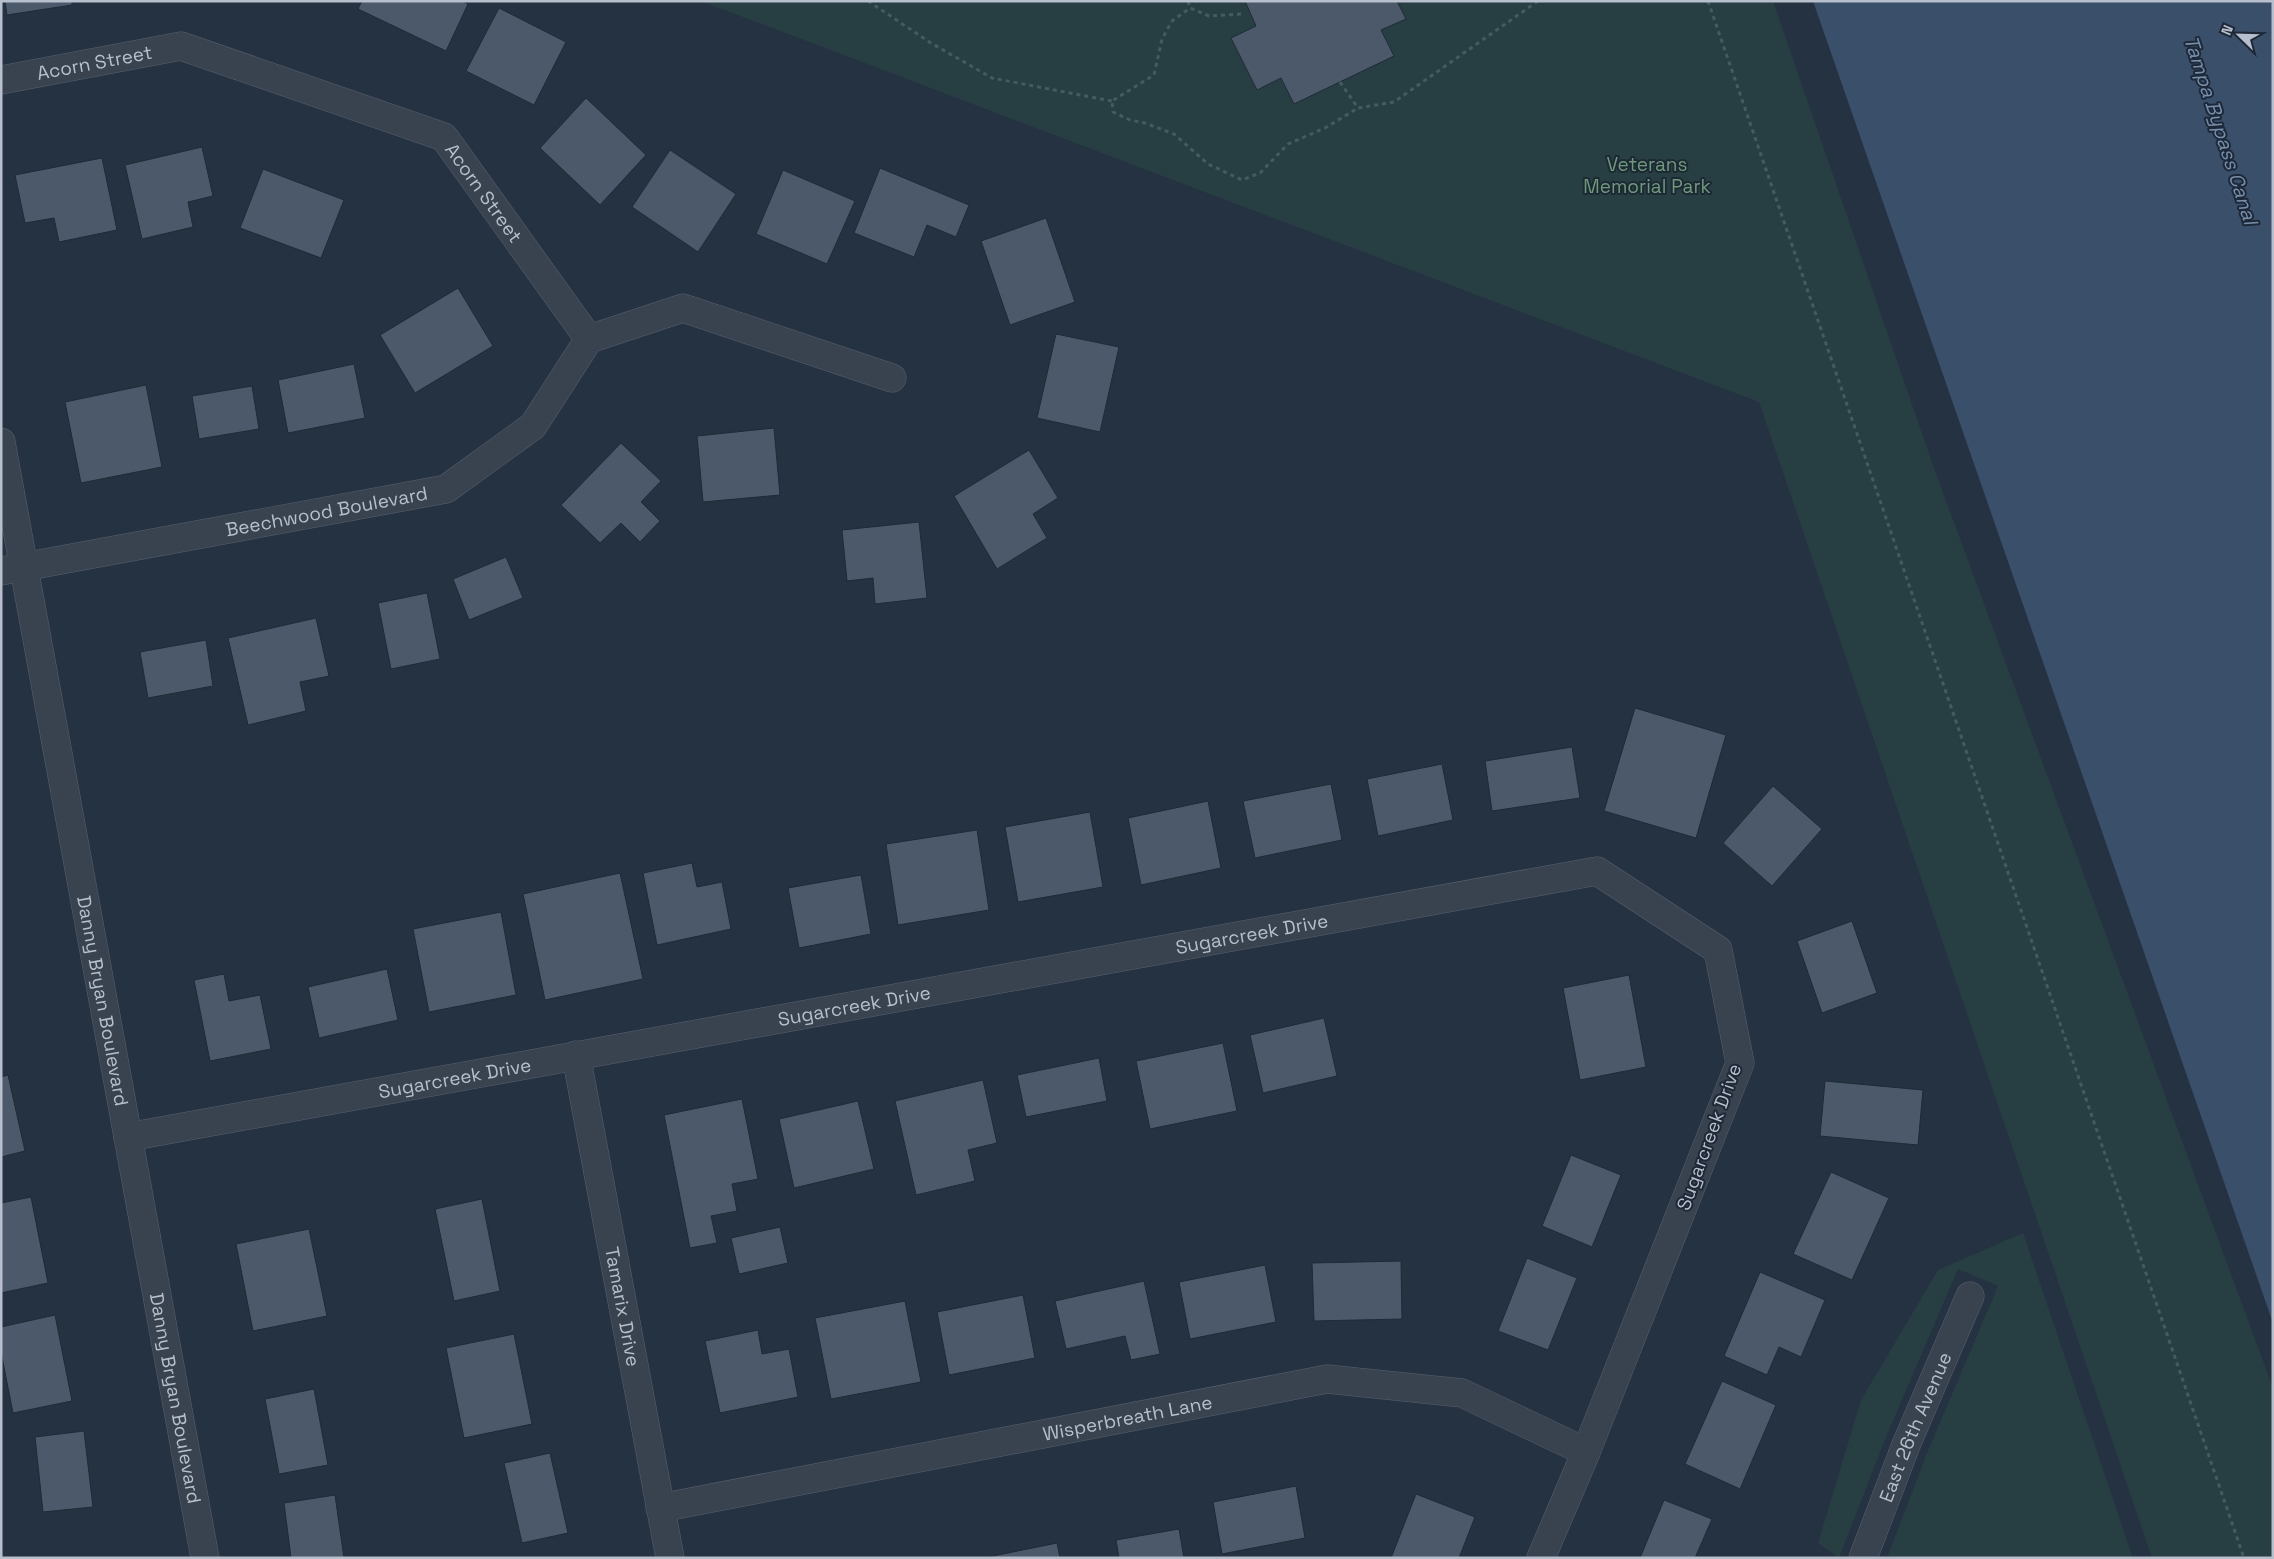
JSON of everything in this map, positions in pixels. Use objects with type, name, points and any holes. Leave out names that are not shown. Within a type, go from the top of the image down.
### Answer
[{"type":"street","name":"Acorn Street","points":[[1,80],[181,46],[444,137],[589,339]]},
{"type":"street","points":[[589,339],[683,308],[892,378]]},
{"type":"street","name":"Beechwood Boulevard","points":[[13,569],[446,489],[533,426],[589,339]]},
{"type":"street","name":"Danny Bryan Boulevard","points":[[1,442],[13,569],[128,1137],[205,1558]]},
{"type":"street","name":"Sugarcreek Drive","points":[[128,1137],[1597,871],[1718,950],[1740,1063],[1586,1452],[1541,1558]]},
{"type":"street","name":"Tamarix Drive","points":[[576,1055],[670,1558]]},
{"type":"street","name":"East 26th Avenue","points":[[1863,1558],[1906,1445],[1970,1296]]},
{"type":"street","name":"Wisperbreath Lane","points":[[660,1508],[1327,1379],[1462,1393],[1586,1452]]},
{"type":"path","points":[[868,1],[931,43],[992,78],[1112,101],[1154,75],[1162,39],[1172,21],[1190,8]]},
{"type":"path","points":[[1188,1],[1190,8]]},
{"type":"path","points":[[1112,101],[1114,112],[1130,120],[1145,123],[1174,134],[1208,164],[1242,180],[1260,173],[1288,144],[1325,128],[1358,108],[1394,102],[1538,1]]},
{"type":"path","points":[[1708,1],[2244,1558]]},
{"type":"path","points":[[1190,8],[1209,16],[1241,14]]},
{"type":"path","points":[[1340,82],[1358,108]]},
{"type":"green space","name":"Veterans Memorial Park","points":[[701,1],[1773,1],[1934,468],[2273,1388],[2273,1558],[2152,1558],[1759,402]]},
{"type":"green space","points":[[2023,1233],[2133,1558],[1887,1558],[1927,1453],[1998,1286],[1958,1269],[1886,1437],[1839,1558],[1818,1543],[1861,1400],[1938,1270]]},
{"type":"water","name":"Tampa Bypass Canal","points":[[1813,1],[2273,1],[2273,1323]]},
{"type":"building","points":[[5,1],[72,1],[72,5],[7,15]]},
{"type":"building","points":[[362,1],[463,1],[468,4],[446,51],[358,9]]},
{"type":"building","points":[[1245,1],[1397,1],[1406,19],[1381,30],[1394,56],[1294,104],[1281,78],[1257,90],[1231,38],[1256,26]]},
{"type":"building","points":[[499,8],[566,42],[534,105],[466,71]]},
{"type":"building","points":[[586,98],[646,155],[600,205],[540,148]]},
{"type":"building","points":[[202,147],[213,196],[188,202],[193,227],[142,239],[125,165]]},
{"type":"building","points":[[670,150],[736,194],[698,252],[632,207]]},
{"type":"building","points":[[102,158],[117,230],[59,242],[54,218],[25,223],[15,175]]},
{"type":"building","points":[[880,168],[969,205],[956,237],[927,225],[914,257],[854,233]]},
{"type":"building","points":[[263,169],[344,200],[321,258],[240,228]]},
{"type":"building","points":[[783,170],[855,201],[827,264],[756,234]]},
{"type":"building","points":[[1046,218],[1075,302],[1010,325],[981,241]]},
{"type":"building","points":[[458,288],[493,346],[415,393],[380,335]]},
{"type":"building","points":[[1056,334],[1119,347],[1100,432],[1037,418]]},
{"type":"building","points":[[354,364],[365,418],[288,433],[278,380]]},
{"type":"building","points":[[146,385],[162,467],[81,483],[65,402]]},
{"type":"building","points":[[252,386],[259,429],[199,439],[192,396]]},
{"type":"building","points":[[774,428],[780,495],[703,502],[697,436]]},
{"type":"building","points":[[621,443],[661,481],[641,502],[660,521],[640,542],[621,523],[600,543],[561,505]]},
{"type":"building","points":[[1029,450],[1058,498],[1033,514],[1047,538],[997,569],[954,496]]},
{"type":"building","points":[[919,522],[927,598],[875,604],[873,578],[847,581],[842,530]]},
{"type":"building","points":[[506,557],[523,598],[469,620],[453,579]]},
{"type":"building","points":[[427,593],[440,659],[391,669],[378,603]]},
{"type":"building","points":[[316,618],[329,676],[300,682],[306,711],[248,725],[228,638]]},
{"type":"building","points":[[206,640],[213,686],[148,698],[140,652]]},
{"type":"building","points":[[1635,708],[1726,735],[1696,838],[1604,811]]},
{"type":"building","points":[[1572,747],[1580,798],[1492,811],[1485,761]]},
{"type":"building","points":[[1442,764],[1453,820],[1378,836],[1367,779]]},
{"type":"building","points":[[1331,784],[1342,840],[1255,858],[1243,801]]},
{"type":"building","points":[[1773,786],[1822,829],[1772,886],[1723,843]]},
{"type":"building","points":[[1208,801],[1221,868],[1141,885],[1128,818]]},
{"type":"building","points":[[1090,812],[1103,887],[1018,902],[1005,827]]},
{"type":"building","points":[[977,830],[989,910],[898,925],[886,844]]},
{"type":"building","points":[[692,863],[697,887],[722,882],[731,929],[657,945],[643,873]]},
{"type":"building","points":[[620,873],[643,979],[545,1000],[523,894]]},
{"type":"building","points":[[861,875],[871,934],[799,948],[788,888]]},
{"type":"building","points":[[501,912],[516,995],[429,1012],[413,929]]},
{"type":"building","points":[[1852,921],[1877,993],[1822,1013],[1797,941]]},
{"type":"building","points":[[387,969],[398,1020],[319,1038],[308,987]]},
{"type":"building","points":[[224,974],[229,1001],[260,995],[271,1049],[210,1061],[194,980]]},
{"type":"building","points":[[1629,975],[1646,1067],[1580,1080],[1563,988]]},
{"type":"building","points":[[1324,1018],[1337,1076],[1263,1093],[1250,1035]]},
{"type":"building","points":[[1223,1043],[1237,1111],[1150,1129],[1136,1061]]},
{"type":"building","points":[[1099,1058],[1107,1101],[1026,1117],[1017,1075]]},
{"type":"building","points":[[8,1075],[25,1151],[1,1157],[1,1077]]},
{"type":"building","points":[[983,1080],[997,1143],[968,1150],[975,1181],[916,1195],[895,1101]]},
{"type":"building","points":[[1825,1081],[1923,1090],[1918,1145],[1820,1136]]},
{"type":"building","points":[[742,1099],[758,1179],[732,1184],[737,1211],[711,1216],[717,1243],[690,1248],[664,1115]]},
{"type":"building","points":[[858,1101],[874,1169],[794,1188],[779,1119]]},
{"type":"building","points":[[1571,1155],[1621,1175],[1592,1247],[1542,1226]]},
{"type":"building","points":[[1831,1172],[1889,1198],[1852,1280],[1793,1254]]},
{"type":"building","points":[[31,1197],[48,1283],[1,1293],[1,1203]]},
{"type":"building","points":[[482,1199],[500,1291],[454,1301],[435,1209]]},
{"type":"building","points":[[780,1227],[788,1263],[739,1274],[731,1238]]},
{"type":"building","points":[[309,1229],[327,1316],[253,1331],[236,1244]]},
{"type":"building","points":[[1527,1258],[1577,1278],[1548,1350],[1498,1331]]},
{"type":"building","points":[[1401,1261],[1402,1319],[1314,1321],[1312,1263]]},
{"type":"building","points":[[1265,1265],[1276,1322],[1190,1339],[1179,1282]]},
{"type":"building","points":[[1760,1272],[1825,1300],[1801,1357],[1779,1347],[1767,1375],[1724,1356]]},
{"type":"building","points":[[1144,1281],[1160,1354],[1131,1360],[1125,1336],[1066,1349],[1055,1301]]},
{"type":"building","points":[[1023,1295],[1035,1358],[949,1375],[937,1312]]},
{"type":"building","points":[[905,1301],[921,1382],[831,1399],[815,1318]]},
{"type":"building","points":[[55,1315],[72,1401],[13,1413],[1,1352],[1,1327]]},
{"type":"building","points":[[758,1330],[762,1354],[789,1349],[798,1397],[720,1413],[705,1341]]},
{"type":"building","points":[[514,1334],[532,1424],[464,1438],[446,1348]]},
{"type":"building","points":[[1722,1381],[1776,1405],[1740,1489],[1685,1464]]},
{"type":"building","points":[[314,1389],[328,1465],[279,1474],[265,1399]]},
{"type":"building","points":[[84,1431],[93,1507],[43,1512],[35,1437]]},
{"type":"building","points":[[550,1453],[568,1533],[522,1543],[504,1463]]},
{"type":"building","points":[[1296,1486],[1305,1538],[1222,1554],[1213,1502]]},
{"type":"building","points":[[1416,1494],[1475,1517],[1459,1558],[1391,1558]]},
{"type":"building","points":[[335,1495],[344,1558],[291,1558],[284,1503]]},
{"type":"building","points":[[1664,1500],[1712,1519],[1695,1558],[1640,1558]]},
{"type":"building","points":[[1179,1529],[1184,1558],[1119,1558],[1116,1540]]},
{"type":"building","points":[[1057,1543],[1060,1558],[983,1558]]}]
